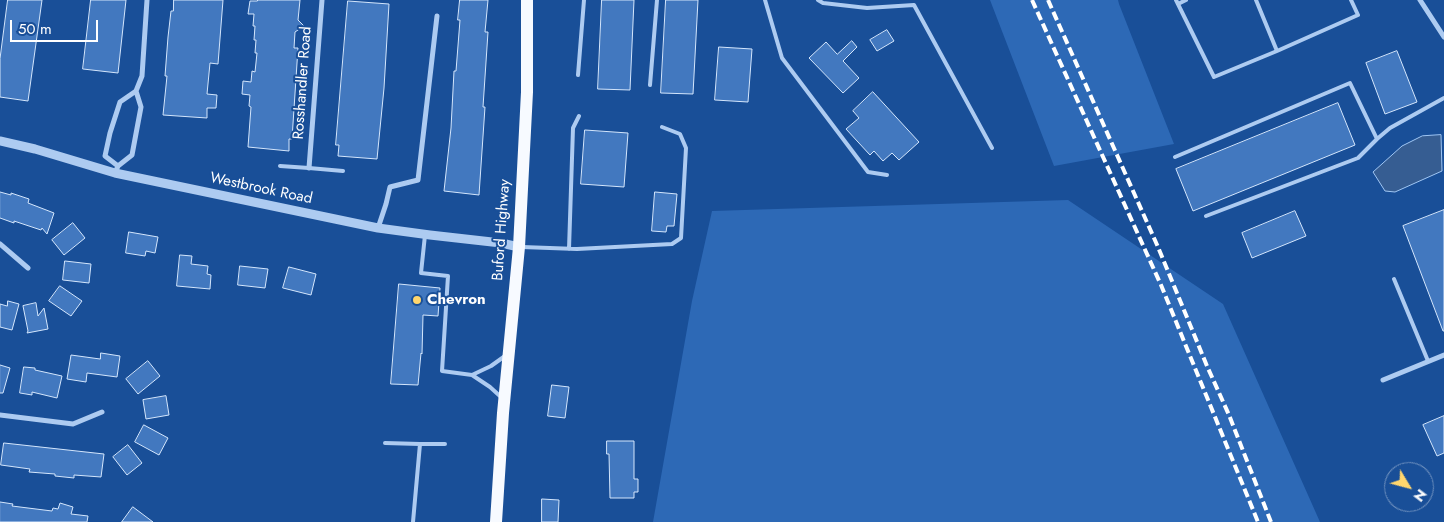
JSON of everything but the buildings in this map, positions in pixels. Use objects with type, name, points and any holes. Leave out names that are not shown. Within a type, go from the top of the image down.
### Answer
[{"type":"main road","name":"Buford Highway","points":[[496,522],[504,401],[519,247],[526,92],[527,0]]},
{"type":"street","points":[[136,91],[141,107],[132,155],[116,170],[105,156],[120,102],[136,91],[142,76],[147,0]]},
{"type":"street","name":"Rosshandler Road","points":[[309,168],[322,0]]},
{"type":"street","points":[[1420,0],[1444,37]]},
{"type":"street","points":[[378,228],[390,187],[418,180],[437,16]]},
{"type":"street","name":"Westbrook Road","points":[[0,140],[116,170],[378,228],[501,243],[519,247]]},
{"type":"street","points":[[0,244],[28,268]]},
{"type":"street","points":[[1383,380],[1444,354]]},
{"type":"street","points":[[0,415],[73,424],[102,412]]},
{"type":"lane","points":[[578,75],[584,0]]},
{"type":"lane","points":[[650,85],[657,0]]},
{"type":"lane","points":[[765,0],[782,58],[868,172],[887,175]]},
{"type":"lane","points":[[818,0],[823,3],[867,8],[914,5],[992,148]]},
{"type":"lane","points":[[1186,0],[1177,2],[1214,77],[1358,15],[1351,0]]},
{"type":"lane","points":[[1256,0],[1276,51]]},
{"type":"lane","points":[[1175,157],[1350,83],[1377,139]]},
{"type":"lane","points":[[1206,216],[1358,158],[1390,128],[1444,98]]},
{"type":"lane","points":[[569,249],[573,128],[578,116]]},
{"type":"lane","points":[[519,247],[569,249],[672,244],[681,238],[686,148],[680,134],[662,127]]},
{"type":"lane","points":[[280,166],[343,171]]},
{"type":"lane","points":[[425,235],[421,273],[448,276],[442,371],[472,374],[491,366],[508,354]]},
{"type":"lane","points":[[1394,279],[1428,361]]},
{"type":"lane","points":[[472,374],[490,387],[504,401]]},
{"type":"lane","points":[[385,443],[445,444]]},
{"type":"lane","points":[[413,522],[420,444]]},
{"type":"shaded area","points":[[990,0],[1118,0],[1174,144],[1054,166]]},
{"type":"shaded area","points":[[1441,135],[1442,171],[1395,192],[1385,191],[1373,172],[1402,146],[1422,136]]},
{"type":"shaded area","points":[[1068,200],[1223,304],[1320,522],[653,522],[692,301],[712,211]]},
{"type":"railway","points":[[1032,0],[1161,285],[1258,522]]},
{"type":"railway","points":[[1048,0],[1158,247],[1229,415],[1271,522]]},
{"type":"place","name":"Chevron","points":[[417,300]]}]
